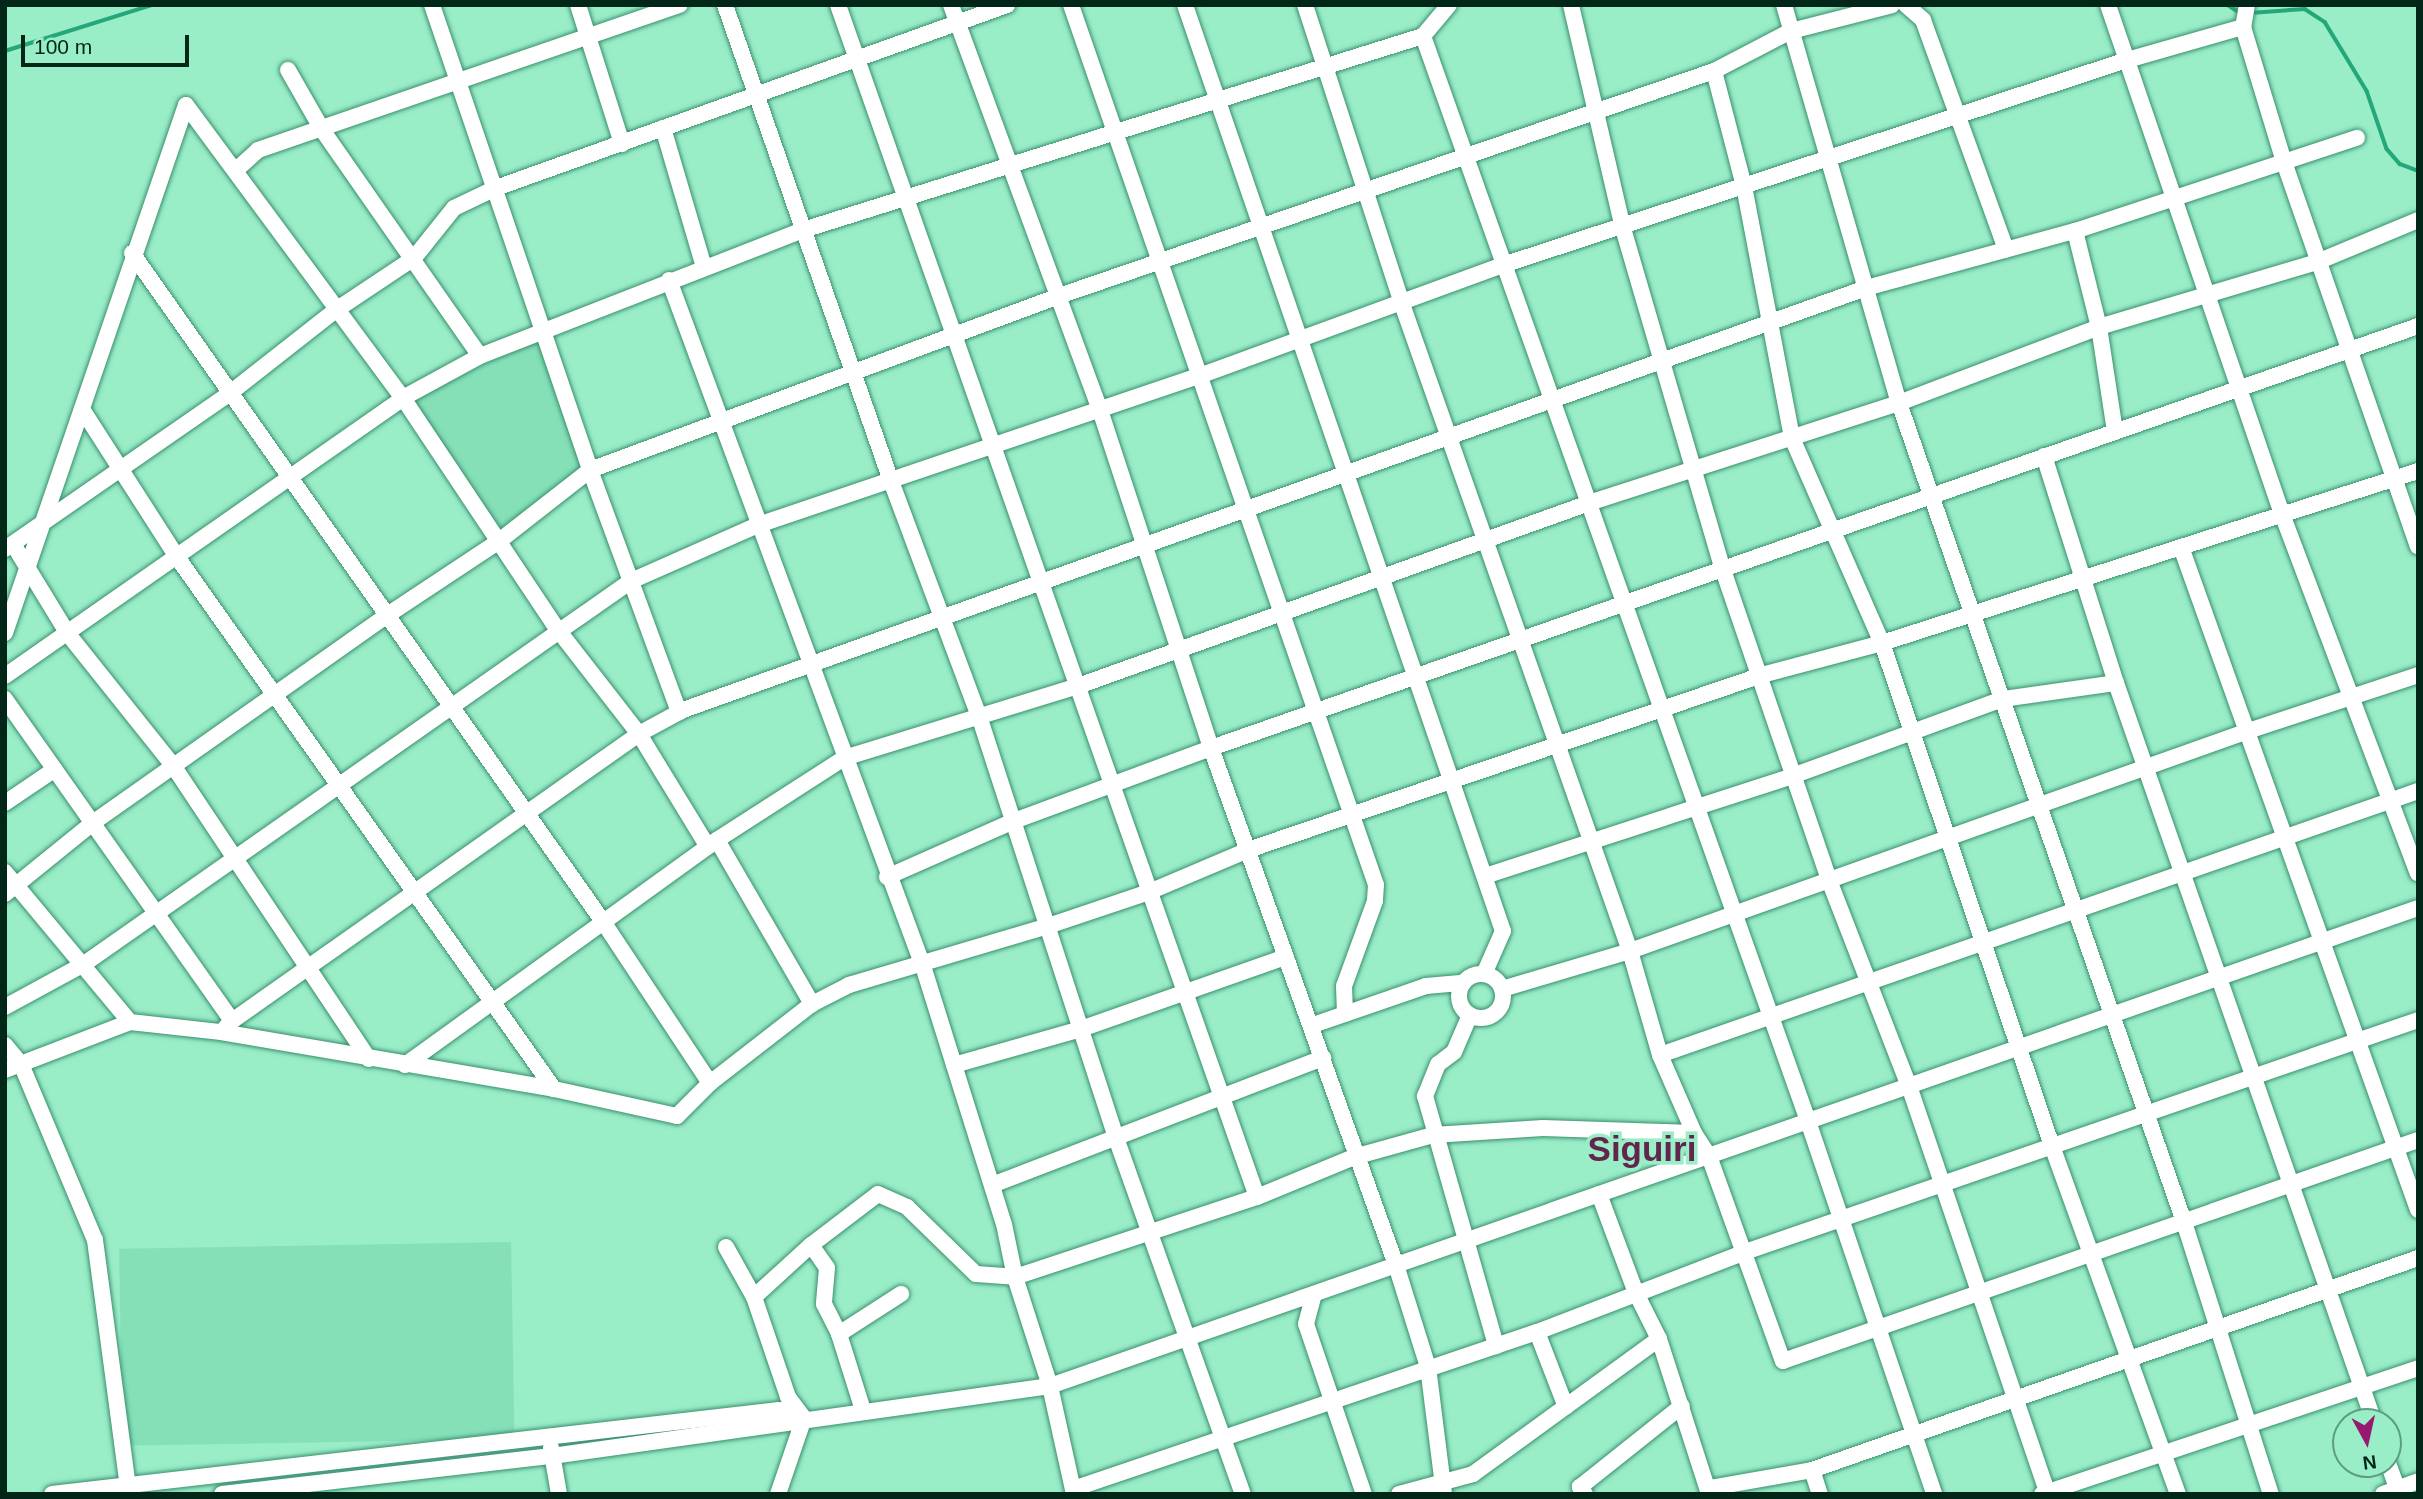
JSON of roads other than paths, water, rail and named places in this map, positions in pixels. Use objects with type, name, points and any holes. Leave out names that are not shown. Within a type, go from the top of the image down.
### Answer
[{"type":"street","points":[[432,5],[544,328],[590,470],[679,712]]},
{"type":"street","points":[[578,5],[622,144]]},
{"type":"street","points":[[236,170],[258,150],[323,131],[680,5]]},
{"type":"street","points":[[724,5],[891,481],[980,719],[1115,1135],[1243,1494]]},
{"type":"street","points":[[838,5],[956,334],[993,447],[1257,1197]]},
{"type":"street","points":[[951,5],[1011,162],[1100,410],[1211,748],[1313,1026],[1354,1157],[1396,1265],[1428,1367],[1443,1487]]},
{"type":"street","points":[[369,1059],[174,767],[68,634],[9,547],[230,393],[336,310],[414,258],[454,208],[496,188],[858,61],[1007,5]]},
{"type":"street","points":[[1071,5],[1202,375],[1281,614],[1376,885],[1371,913],[1344,986],[1345,1014]]},
{"type":"street","points":[[1185,5],[1263,225],[1345,473],[1503,931],[1484,974],[1463,983],[1426,986],[1313,1026]]},
{"type":"street","points":[[1305,5],[1363,190],[1630,951],[1660,1055],[1694,1133],[1709,1156],[1783,1361],[2418,1140]]},
{"type":"street","points":[[5,676],[403,398],[480,356],[544,328],[803,230],[1011,162],[1324,70],[1423,36],[1449,5]]},
{"type":"street","points":[[1571,5],[1622,225],[1723,570],[1762,675],[1829,880],[1909,1086],[1982,1292],[2046,1493],[2418,1368]]},
{"type":"street","points":[[1784,5],[1899,403],[1934,495],[2113,1014],[2271,1494]]},
{"type":"street","points":[[130,1021],[84,964],[9,883],[386,616],[498,542],[590,470],[852,370],[1059,296],[1714,71],[1791,31],[1892,5]]},
{"type":"street","points":[[1906,5],[1923,20],[2006,250]]},
{"type":"street","points":[[2108,5],[2282,514],[2418,873]]},
{"type":"street","points":[[5,1007],[84,964],[235,859],[339,781],[631,581],[758,525],[1202,375],[1506,264],[2127,60],[2245,16],[2284,162],[2316,262],[2418,546]]},
{"type":"street","points":[[1423,36],[1663,708],[1733,914],[1808,1121],[1840,1220],[1881,1327],[1934,1494]]},
{"type":"street","points":[[288,70],[323,131],[480,356]]},
{"type":"street","points":[[1714,71],[1744,186],[1792,438],[1836,530],[1882,643],[2052,1146],[2178,1494]]},
{"type":"street","points":[[5,634],[132,253],[186,105],[403,398],[558,630],[639,734],[713,844],[812,1004]]},
{"type":"street","points":[[663,128],[704,267]]},
{"type":"street","points":[[227,1026],[639,734],[679,712],[808,662],[941,618],[1866,288],[2075,231],[2357,138]]},
{"type":"street","points":[[405,1065],[713,844],[844,758],[980,719],[1077,686],[1589,503],[1899,403],[2099,327],[2316,262],[2418,220]]},
{"type":"street","points":[[2075,231],[2099,327],[2115,432]]},
{"type":"street","points":[[132,253],[604,923],[710,1083]]},
{"type":"street","points":[[669,280],[887,877],[923,966],[992,1185],[1015,1277],[1050,1386],[1074,1491],[1223,1440],[1331,1398],[1537,1332],[1745,1252],[1944,1186],[2418,1020]]},
{"type":"street","points":[[887,877],[1014,821],[1211,748],[1417,679],[1521,640],[2418,326]]},
{"type":"street","points":[[82,409],[177,557],[418,891],[491,1002],[554,1089]]},
{"type":"street","points":[[2045,456],[2116,683],[2369,1408]]},
{"type":"street","points":[[5,1070],[130,1021],[227,1026],[369,1059],[554,1089],[677,1116],[710,1083],[812,1004],[849,985],[923,966],[1149,892],[1248,850],[1559,747],[1762,675],[1882,643],[2418,471]]},
{"type":"street","points":[[2181,547],[2418,1210]]},
{"type":"street","points":[[1502,989],[1630,951],[2041,807],[2245,732],[2418,675]]},
{"type":"street","points":[[1485,876],[1795,775],[2003,699],[2116,683]]},
{"type":"street","points":[[5,699],[94,822],[227,1026]]},
{"type":"street","points":[[5,803],[55,769]]},
{"type":"street","points":[[1660,1055],[1770,1014],[2418,791]]},
{"type":"street","points":[[222,1494],[344,1487],[804,1418],[1050,1386],[2418,908]]},
{"type":"street","points":[[954,1065],[1081,1029],[1185,989],[1286,957]]},
{"type":"street","points":[[1484,974],[1502,989]]},
{"type":"street","points":[[1463,983],[1460,1004],[1470,1015],[1492,1015],[1502,1003],[1502,989]]},
{"type":"street","points":[[1470,1015],[1454,1052],[1438,1064],[1425,1096],[1433,1135],[1496,1346]]},
{"type":"street","points":[[5,1045],[21,1064],[95,1240],[128,1488]]},
{"type":"street","points":[[992,1185],[1115,1135],[1323,1058]]},
{"type":"street","points":[[754,1297],[811,1245],[878,1194],[907,1207],[976,1274],[1015,1277],[1257,1197],[1354,1157],[1433,1135],[1543,1128],[1694,1133]]},
{"type":"street","points":[[1599,1194],[1636,1293],[1659,1339],[1710,1491],[1812,1469],[2418,1258]]},
{"type":"street","points":[[811,1245],[827,1268],[824,1304],[839,1334],[863,1410]]},
{"type":"street","points":[[726,1247],[754,1297],[788,1397],[804,1418]]},
{"type":"street","points":[[839,1334],[901,1294]]},
{"type":"street","points":[[1314,1294],[1306,1324],[1364,1494]]},
{"type":"street","points":[[1281,1305],[1306,1324]]},
{"type":"street","points":[[1537,1332],[1566,1407]]},
{"type":"street","points":[[1399,1494],[1443,1487],[1473,1474],[1659,1339]]},
{"type":"street","points":[[1585,1494],[1580,1487],[1682,1405]]},
{"type":"street","points":[[52,1494],[128,1488],[340,1458],[779,1410],[804,1418]]},
{"type":"street","points":[[778,1494],[804,1418]]},
{"type":"street","points":[[549,1435],[559,1494]]},
{"type":"street","points":[[340,1458],[344,1487]]},
{"type":"street","points":[[1812,1469],[1820,1494]]},
{"type":"street","points":[[2393,1492],[2418,1481]]},
{"type":"waterway","points":[[5,51],[152,5]]},
{"type":"waterway","points":[[2228,5],[2242,14]]},
{"type":"waterway","points":[[2250,13],[2305,9],[2325,22],[2367,91],[2387,149],[2400,164],[2418,171]]},
{"type":"district","name":"Siguiri","points":[[1642,1149]]}]
